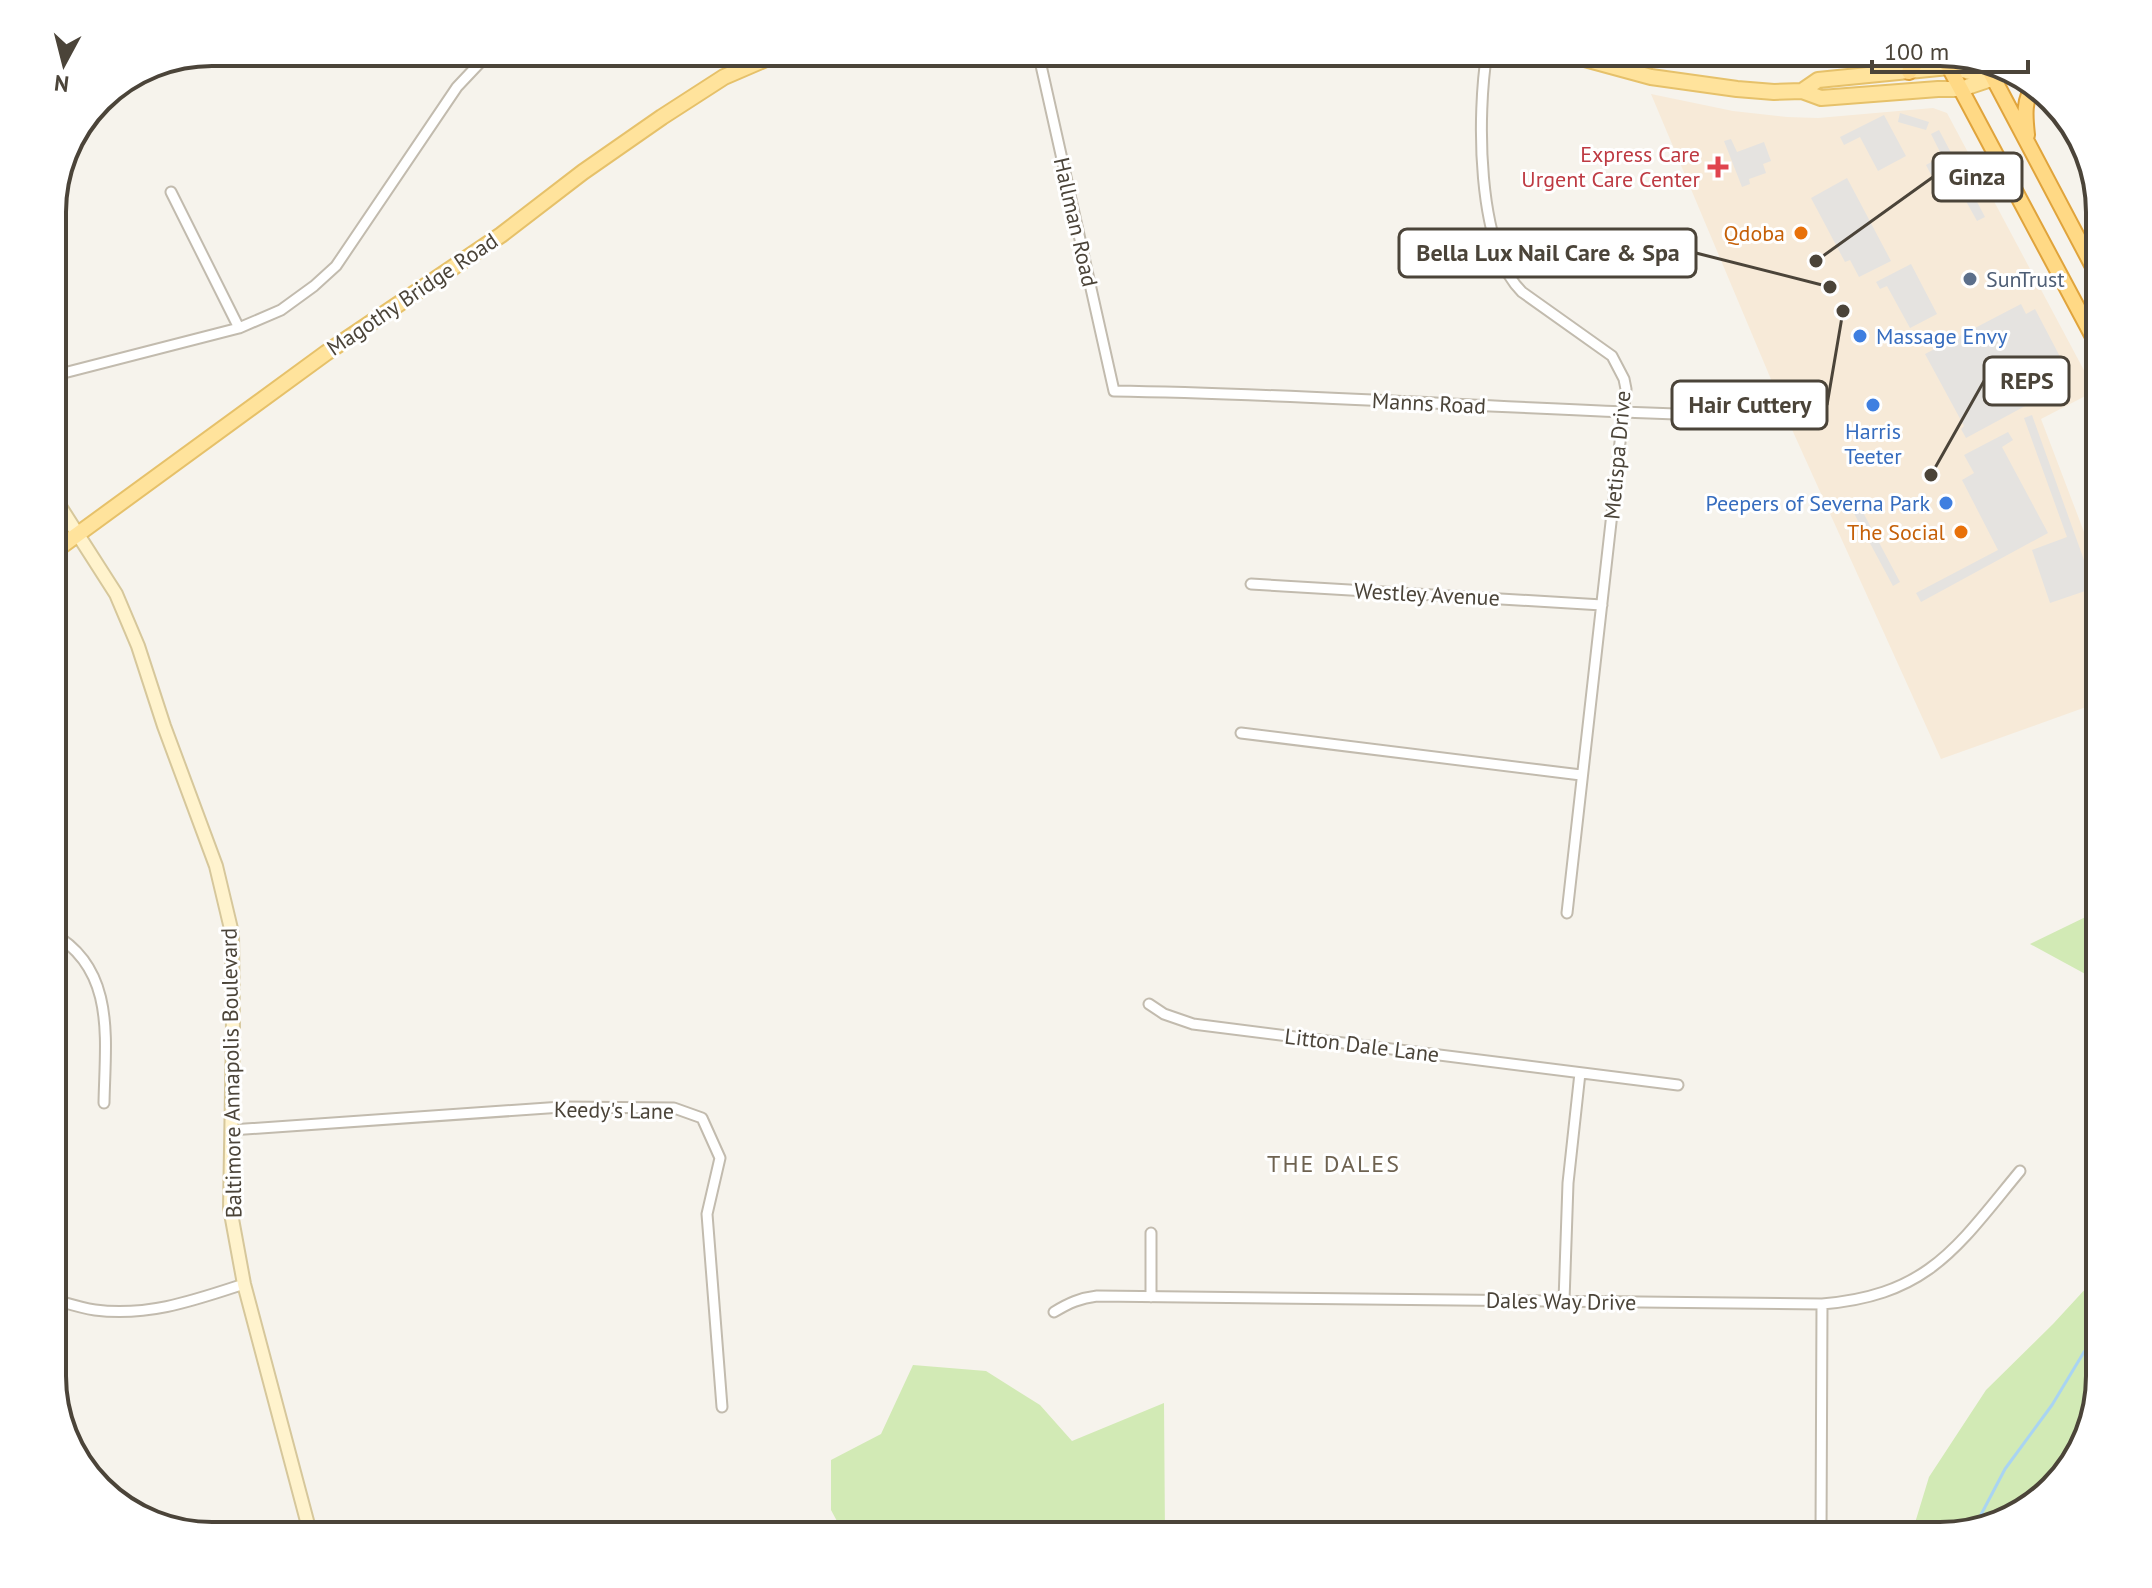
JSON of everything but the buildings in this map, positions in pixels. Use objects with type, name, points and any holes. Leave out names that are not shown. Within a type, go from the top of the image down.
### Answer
[{"type":"highway","points":[[1909,72],[1914,66]]},
{"type":"highway","points":[[1949,67],[2086,324]]},
{"type":"highway","points":[[1993,76],[2086,253]]},
{"type":"highway","points":[[2027,95],[2028,143]]},
{"type":"main road","name":"Magothy Bridge Road","points":[[66,543],[326,353],[501,235],[583,172],[724,77],[750,66]]},
{"type":"main road","points":[[1608,66],[1675,81],[1774,92],[1802,91],[1821,98],[1961,89],[1988,74]]},
{"type":"main road","points":[[1802,91],[1818,80],[1949,67],[1975,71]]},
{"type":"main road","name":"Baltimore Annapolis Boulevard","points":[[66,514],[116,594],[138,646],[216,866],[232,933],[230,1208],[244,1284],[307,1522]]},
{"type":"street","points":[[66,372],[239,328],[281,310],[314,286],[336,266],[457,87],[477,66]]},
{"type":"street","name":"Hallman Road","points":[[1041,66],[1114,391]]},
{"type":"street","name":"Metispa Drive","points":[[1485,66],[1482,124],[1485,193],[1502,262],[1512,282],[1522,292],[1612,356],[1626,389],[1567,913]]},
{"type":"street","points":[[171,192],[239,328]]},
{"type":"street","name":"Manns Road","points":[[1114,391],[1242,393],[1624,413],[1743,416]]},
{"type":"street","name":"Westley Avenue","points":[[1251,584],[1602,605]]},
{"type":"street","points":[[1241,733],[1581,775]]},
{"type":"street","points":[[66,942],[85,963],[97,983],[104,1004],[104,1103]]},
{"type":"street","name":"Litton Dale Lane","points":[[1149,1004],[1164,1014],[1193,1024],[1678,1085]]},
{"type":"street","points":[[1564,1301],[1568,1183],[1580,1073]]},
{"type":"street","name":"Keedy's Lane","points":[[231,1130],[562,1107],[674,1108],[702,1118],[720,1158],[707,1214],[722,1407]]},
{"type":"street","name":"Dales Way Drive","points":[[1054,1312],[1069,1303],[1097,1296],[1851,1302],[1892,1290],[1940,1262],[2020,1171]]},
{"type":"street","points":[[1151,1233],[1151,1297]]},
{"type":"street","points":[[66,1303],[93,1310],[144,1311],[170,1307],[244,1284]]},
{"type":"street","points":[[1821,1522],[1822,1304]]},
{"type":"shaded area","points":[[1651,94],[1733,111],[1787,117],[1818,118],[1933,108],[1947,113],[2086,374],[2086,396],[2041,419],[2086,537],[2086,707],[1941,759],[1794,434]]},
{"type":"shaded area","points":[[1900,113],[1929,122],[1926,130],[1898,122]]},
{"type":"shaded area","points":[[1884,115],[1906,156],[1878,171],[1860,137],[1844,145],[1840,137]]},
{"type":"shaded area","points":[[1939,130],[1985,217],[1977,221],[1962,194],[1945,202],[1926,165],[1942,156],[1931,134]]},
{"type":"shaded area","points":[[1731,139],[1737,152],[1764,142],[1771,161],[1763,164],[1766,173],[1749,179],[1750,184],[1742,187],[1724,141]]},
{"type":"shaded area","points":[[1847,178],[1891,261],[1859,277],[1850,260],[1845,262],[1811,198]]},
{"type":"shaded area","points":[[1911,264],[1937,314],[1910,328],[1887,286],[1880,289],[1876,282]]},
{"type":"shaded area","points":[[2021,304],[2026,314],[2035,309],[2067,370],[2058,374],[2064,385],[1966,438],[1961,429],[1964,426],[1925,354]]},
{"type":"shaded area","points":[[2032,415],[2086,566],[2086,591],[2050,603],[2032,550],[2067,537],[2024,418]]},
{"type":"shaded area","points":[[2008,432],[2013,440],[2002,447],[2048,533],[1921,602],[1916,593],[1998,550],[1962,480],[1974,473],[1964,455]]},
{"type":"shaded area","points":[[1857,501],[1900,582],[1893,586],[1850,506]]},
{"type":"green space","points":[[2086,917],[2086,974],[2030,944]]},
{"type":"green space","points":[[2086,1288],[2085,1395],[2071,1441],[2056,1465],[2029,1492],[2005,1507],[1959,1521],[1915,1522],[1929,1477],[1986,1390]]},
{"type":"green space","points":[[913,1365],[986,1371],[1040,1405],[1072,1441],[1164,1403],[1165,1522],[837,1522],[831,1510],[831,1460],[881,1434]]},
{"type":"waterway","points":[[1980,1516],[2005,1469],[2052,1405],[2086,1350]]},
{"type":"place","name":"Express Care Urgent Care Center","points":[[1718,167]]},
{"type":"place","name":"Qdoba","points":[[1801,233]]},
{"type":"place","name":"Ginza","points":[[1816,261]]},
{"type":"place","name":"SunTrust","points":[[1970,279]]},
{"type":"place","name":"Bella Lux Nail Care & Spa","points":[[1830,287]]},
{"type":"place","name":"Hair Cuttery","points":[[1843,311]]},
{"type":"place","name":"Massage Envy","points":[[1860,336]]},
{"type":"place","name":"Harris Teeter","points":[[1873,405]]},
{"type":"place","name":"REPS","points":[[1931,475]]},
{"type":"place","name":"Peepers of Severna Park","points":[[1946,503]]},
{"type":"place","name":"The Social","points":[[1961,532]]},
{"type":"district","name":"THE DALES","points":[[1334,1164]]}]
